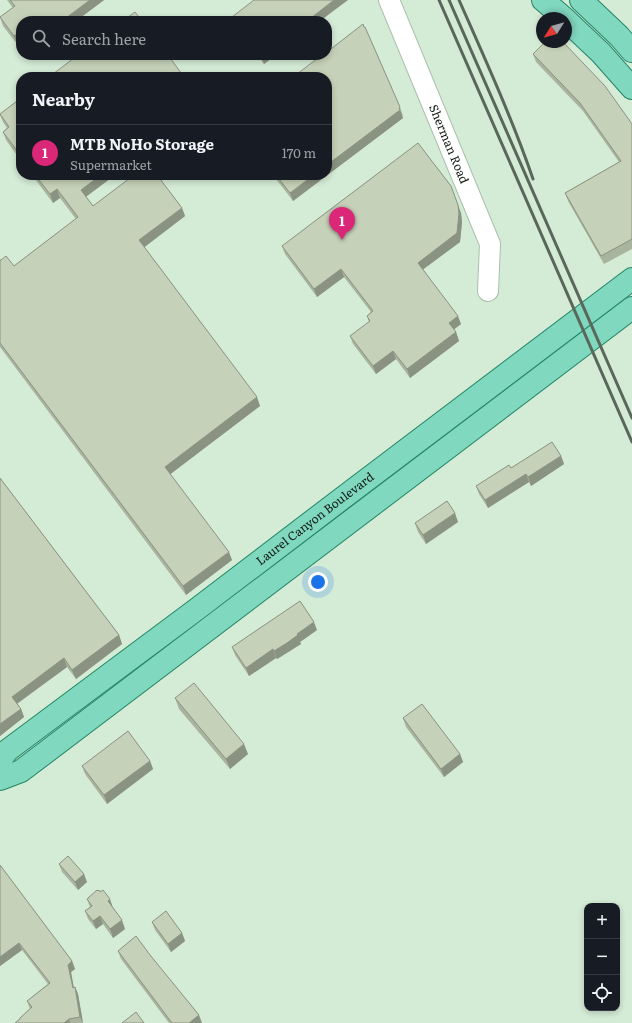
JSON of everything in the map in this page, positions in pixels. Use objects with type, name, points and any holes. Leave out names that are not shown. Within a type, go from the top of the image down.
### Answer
[{"type":"main road","points":[[543,0],[557,12]]},
{"type":"main road","points":[[581,0],[619,36],[632,51]]},
{"type":"main road","points":[[572,26],[601,53],[632,88]]},
{"type":"main road","name":"Laurel Canyon Boulevard","points":[[0,760],[8,750],[632,279]]},
{"type":"main road","name":"Laurel Canyon Boulevard","points":[[0,779],[21,771],[632,308]]},
{"type":"main road","points":[[252,567],[267,585]]},
{"type":"street","name":"Sherman Road","points":[[389,0],[490,244],[488,291]]},
{"type":"building","points":[[10,0],[90,0],[69,16],[16,16],[16,35],[14,36],[0,17],[15,6]]},
{"type":"building","points":[[254,0],[334,0],[313,16],[233,16]]},
{"type":"building","points":[[135,12],[138,16],[130,16]]},
{"type":"building","points":[[363,24],[400,110],[332,161],[332,72],[300,72],[315,60],[332,60],[332,48]]},
{"type":"building","points":[[539,48],[569,48],[605,86],[632,124],[632,239],[601,256],[565,193],[621,161],[580,103],[533,54]]},
{"type":"building","points":[[71,60],[172,60],[180,72],[56,72]]},
{"type":"building","points":[[16,102],[16,149],[3,132],[9,127],[0,114]]},
{"type":"building","points":[[418,143],[451,186],[458,205],[459,213],[457,233],[418,263],[458,316],[449,323],[456,332],[407,369],[393,351],[373,366],[350,336],[370,321],[367,316],[373,311],[341,269],[314,289],[282,246]]},
{"type":"building","points":[[39,180],[94,180],[81,190],[93,206],[127,180],[161,180],[182,208],[139,240],[257,397],[165,467],[229,552],[183,586],[0,343],[0,260],[6,256],[14,266],[78,217],[57,189],[50,194]]},
{"type":"building","points":[[280,180],[307,180],[290,193]]},
{"type":"building","points":[[552,442],[561,456],[528,477],[526,474],[485,500],[476,486],[509,465],[511,468]]},
{"type":"building","points":[[0,478],[119,635],[72,670],[64,658],[12,697],[21,709],[0,724]]},
{"type":"building","points":[[447,501],[455,513],[423,535],[415,523]]},
{"type":"building","points":[[300,601],[314,622],[287,643],[274,651],[273,649],[246,668],[232,647]]},
{"type":"building","points":[[194,683],[244,744],[226,759],[175,698]]},
{"type":"building","points":[[422,704],[460,754],[441,769],[403,718]]},
{"type":"building","points":[[128,731],[150,761],[104,795],[82,766]]},
{"type":"building","points":[[68,856],[84,874],[75,882],[59,864]]},
{"type":"building","points":[[0,865],[72,961],[68,965],[73,988],[75,987],[80,1017],[69,1019],[64,1023],[15,1023],[32,1007],[27,1001],[50,983],[19,943],[0,957]]},
{"type":"building","points":[[97,890],[100,892],[103,890],[110,899],[108,901],[122,920],[110,929],[100,916],[93,921],[85,911],[92,906],[87,899]]},
{"type":"building","points":[[166,911],[182,933],[168,944],[152,922]]},
{"type":"building","points":[[136,936],[199,1015],[189,1023],[172,1023],[118,951]]},
{"type":"building","points":[[136,1012],[144,1023],[122,1023]]},
{"type":"railway","points":[[439,0],[632,442]]},
{"type":"railway","points":[[449,0],[632,418]]},
{"type":"railway","points":[[459,0],[507,111],[533,179]]},
{"type":"place","name":"MTB NoHo Storage","points":[[342,240]]}]
